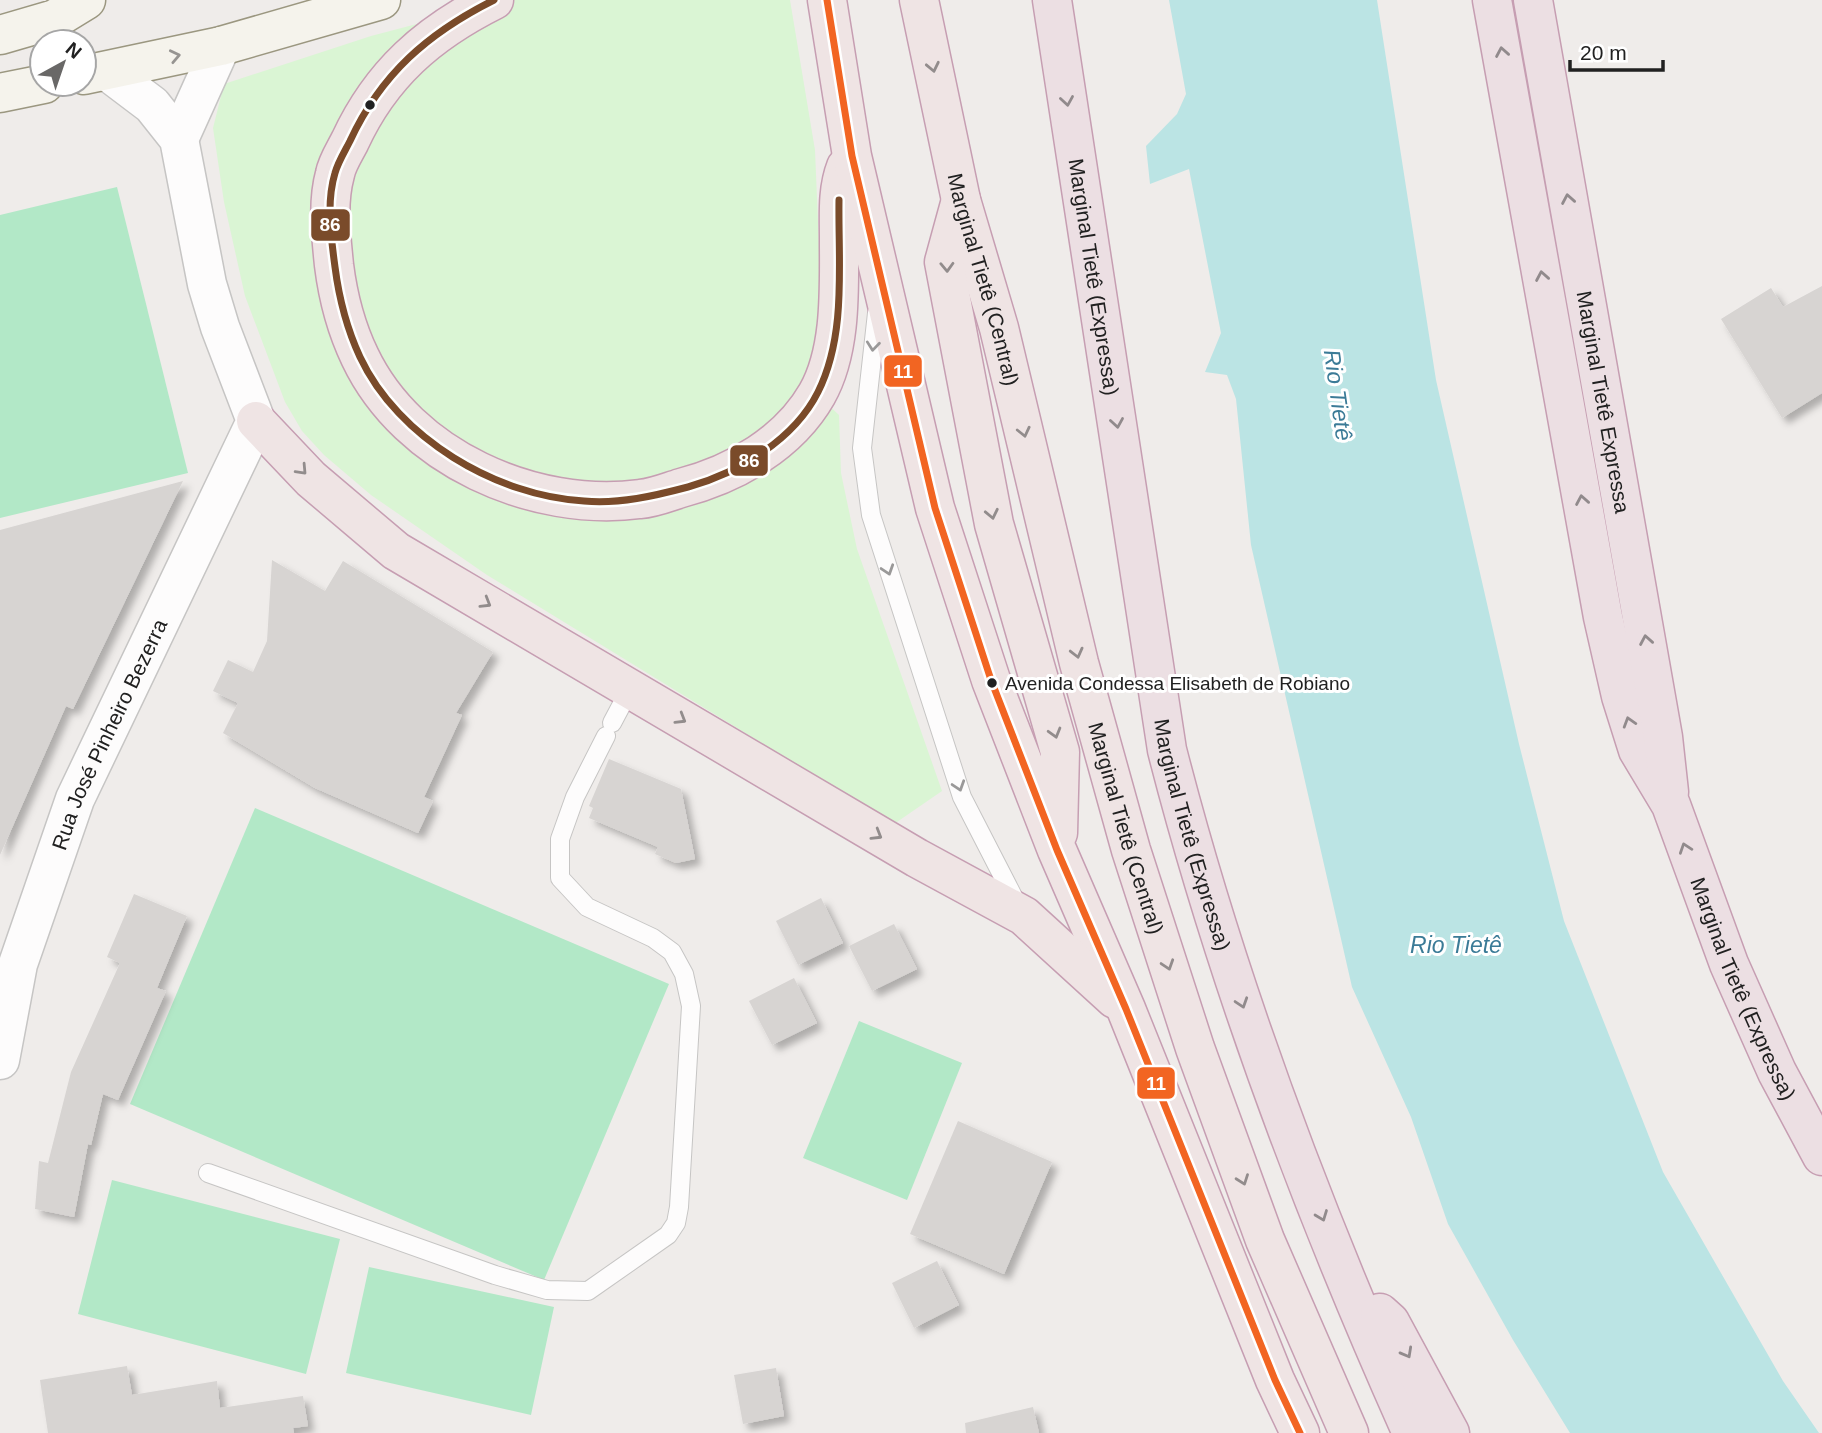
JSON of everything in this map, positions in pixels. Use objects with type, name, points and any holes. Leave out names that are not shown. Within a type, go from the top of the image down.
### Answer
[{"type":"highway","points":[[494,0],[434,35],[396,68],[365,108],[335,173],[329,226],[339,300],[361,359],[390,404],[439,448],[485,475],[537,494],[584,501],[642,499],[707,482],[759,456],[790,429],[817,393],[835,334],[839,277],[839,189],[852,156]]},
{"type":"highway","points":[[827,0],[852,156],[935,508],[991,680],[1057,850],[1126,1009],[1275,1380],[1300,1433]]},
{"type":"highway","name":"Marginal Tietê (Central)","points":[[919,0],[961,201],[999,328],[1079,663],[1131,850],[1195,1048],[1265,1240],[1349,1433]]},
{"type":"highway","name":"Marginal Tietê (Expressa)","points":[[1052,0],[1167,750],[1191,846],[1253,1036],[1348,1282],[1412,1433]]},
{"type":"highway","name":"Marginal Tietê (Expressa)","points":[[1492,0],[1603,617],[1621,696],[1638,750],[1671,805],[1729,964],[1777,1072],[1822,1156]]},
{"type":"highway","name":"Marginal Tietê Expressa","points":[[1533,0],[1661,724],[1671,805]]},
{"type":"highway","points":[[961,201],[944,262],[994,524],[1060,752],[1057,850]]},
{"type":"highway","points":[[256,421],[311,479],[396,551],[917,858],[1024,916],[1126,1009]]},
{"type":"highway","points":[[1348,1282],[1390,1322],[1450,1433]]},
{"type":"main road","points":[[0,35],[55,19],[86,0]]},
{"type":"main road","points":[[98,72],[220,46],[381,0]]},
{"type":"main road","points":[[0,93],[28,87]]},
{"type":"street","points":[[179,139],[220,46]]},
{"type":"street","points":[[98,75],[152,105],[179,139],[207,284],[220,327],[256,421]]},
{"type":"street","name":"Rua José Pinheiro Bezerra","points":[[0,1060],[18,964],[75,799],[256,421]]},
{"type":"lane","points":[[881,278],[862,448],[870,515],[966,807],[1024,916]]},
{"type":"lane","points":[[208,1173],[495,1275],[547,1290],[588,1291],[668,1235],[676,1223],[680,1194],[691,1006],[684,974],[672,952],[653,938],[587,907],[560,878],[559,839],[575,797],[630,689]]},
{"type":"green space","points":[[508,0],[790,0],[815,150],[819,247],[828,344],[805,383],[839,415],[841,473],[857,549],[942,791],[894,824],[487,575],[371,495],[324,455],[302,431],[285,402],[245,296],[224,202],[213,128],[224,84],[371,36]]},
{"type":"green space","points":[[117,187],[188,473],[0,518],[0,215]]},
{"type":"green space","points":[[255,808],[669,984],[544,1280],[130,1104]]},
{"type":"green space","points":[[859,1021],[962,1063],[907,1200],[803,1158]]},
{"type":"green space","points":[[112,1180],[340,1239],[306,1374],[78,1314]]},
{"type":"green space","points":[[369,1267],[554,1307],[531,1415],[346,1373]]},
{"type":"water","name":"Rio Tietê","points":[[1169,0],[1377,0],[1436,380],[1519,744],[1564,921],[1663,1172],[1783,1381],[1819,1433],[1570,1433],[1513,1340],[1448,1224],[1411,1117],[1352,987],[1251,545],[1236,399],[1227,375],[1205,372],[1221,333],[1189,169],[1150,184],[1146,146],[1177,114],[1186,94]]},
{"type":"building","points":[[1822,286],[1822,393],[1782,418],[1721,319],[1771,288],[1783,307]]},
{"type":"building","points":[[183,481],[73,709],[66,706],[0,855],[0,530]]},
{"type":"building","points":[[272,560],[325,591],[343,561],[493,652],[456,713],[462,715],[424,797],[433,801],[418,833],[315,788],[223,733],[238,703],[213,691],[228,660],[253,672],[267,641]]},
{"type":"building","points":[[609,759],[681,789],[695,859],[676,863],[655,854],[658,847],[589,818],[593,808],[589,806]]},
{"type":"building","points":[[134,894],[187,916],[157,988],[166,991],[118,1100],[103,1094],[91,1145],[88,1144],[74,1217],[35,1209],[39,1161],[48,1163],[71,1072],[120,963],[107,957]]},
{"type":"building","points":[[821,898],[843,943],[798,965],[776,921]]},
{"type":"building","points":[[894,924],[917,969],[872,991],[849,946]]},
{"type":"building","points":[[794,978],[817,1023],[772,1045],[749,1001]]},
{"type":"building","points":[[958,1121],[1052,1162],[1004,1274],[910,1234]]},
{"type":"building","points":[[937,1261],[959,1305],[914,1328],[892,1283]]},
{"type":"building","points":[[127,1366],[132,1395],[217,1381],[220,1408],[303,1396],[308,1426],[293,1428],[294,1433],[48,1433],[40,1380]]},
{"type":"building","points":[[776,1368],[784,1416],[743,1424],[734,1375]]},
{"type":"building","points":[[1033,1407],[1039,1433],[966,1433],[965,1423]]},
{"type":"transit line","name":"86","points":[[494,0],[428,41],[392,76],[362,117],[332,184],[330,208],[335,267],[347,324],[360,357],[377,386],[399,413],[424,437],[453,458],[484,475],[517,488],[551,497],[597,502],[637,498],[688,487],[726,473],[763,452],[795,425],[808,409],[827,370],[839,298],[839,200]]},
{"type":"transit line","name":"11","points":[[827,0],[852,156],[935,508],[991,680],[1057,850],[1126,1009],[1275,1380],[1300,1433]]},
{"type":"place","name":"Avenida Condessa Elisabeth de Robiano","points":[[992,683]]}]
